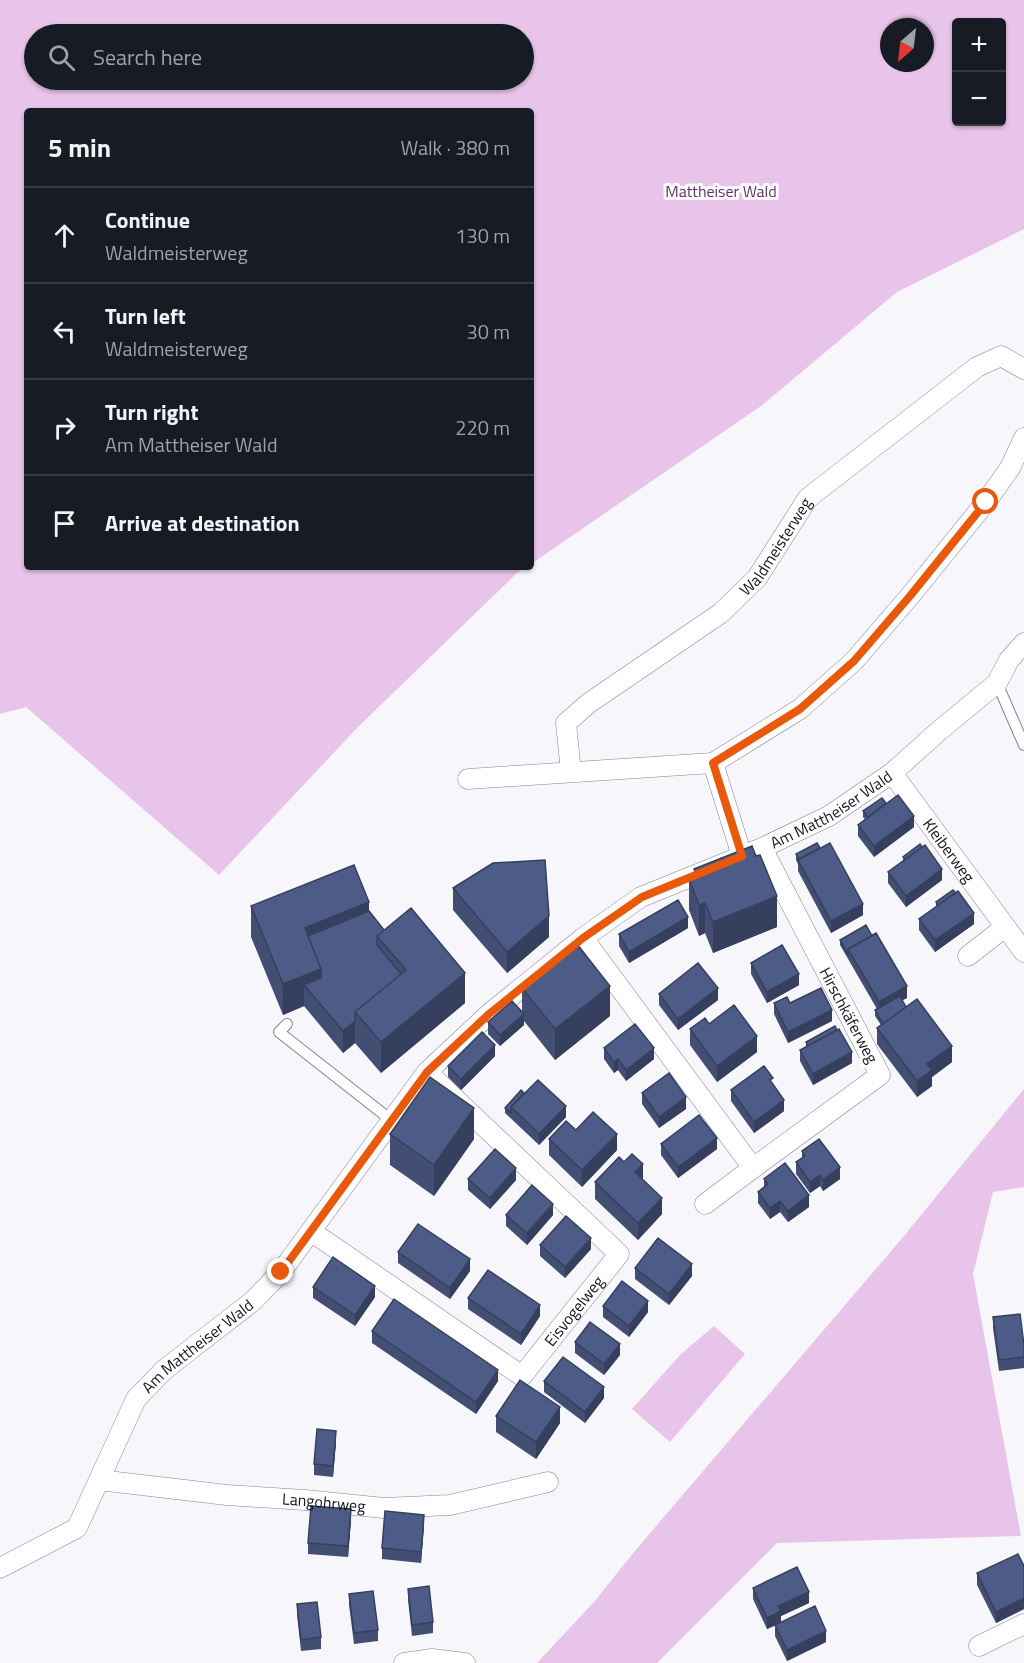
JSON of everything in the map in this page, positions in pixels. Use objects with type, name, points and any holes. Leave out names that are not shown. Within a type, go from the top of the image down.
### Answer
[{"type":"street","name":"Waldmeisterweg","points":[[571,772],[566,723],[596,698],[721,613],[757,578],[808,498],[977,367],[1001,356],[1024,369]]},
{"type":"street","points":[[468,779],[713,763],[800,709],[854,661],[986,502],[1010,468],[1024,438]]},
{"type":"street","name":"Am Mattheiser Wald","points":[[0,1568],[77,1528],[135,1399],[164,1370],[253,1301],[281,1272],[427,1072],[489,1014],[583,938],[642,897],[762,848],[830,816],[892,773],[997,683],[1009,660],[1024,644]]},
{"type":"street","points":[[713,763],[742,856]]},
{"type":"street","name":"Kleiberweg","points":[[892,773],[1024,952]]},
{"type":"street","name":"Hirschkäferweg","points":[[705,1204],[880,1075],[762,848]]},
{"type":"street","points":[[968,957],[1005,927]]},
{"type":"street","points":[[583,938],[753,1168]]},
{"type":"street","name":"Eisvogelweg","points":[[312,1232],[522,1376],[620,1254],[427,1072]]},
{"type":"street","name":"Langohrweg","points":[[99,1480],[384,1508],[450,1505],[548,1482]]},
{"type":"street","points":[[979,1646],[1024,1624]]},
{"type":"street","points":[[404,1663],[432,1659],[465,1663]]},
{"type":"lane","points":[[997,683],[1024,745]]},
{"type":"lane","points":[[287,1024],[279,1032],[391,1120]]},
{"type":"green space","name":"Mattheiser Wald","points":[[0,0],[1024,0],[1024,229],[897,292],[761,406],[534,562],[534,108],[24,108],[24,570],[521,570],[357,728],[219,875],[26,707],[0,714]]},
{"type":"green space","points":[[1024,1089],[1024,1187],[993,1192],[973,1274],[1021,1536],[777,1543],[657,1663],[537,1663],[594,1602],[904,1236]]},
{"type":"green space","points":[[714,1326],[745,1354],[670,1442],[632,1409],[680,1355]]},
{"type":"building","points":[[898,795],[914,816],[874,846],[858,825]]},
{"type":"building","points":[[882,798],[886,803],[868,817],[863,811]]},
{"type":"building","points":[[817,843],[820,848],[799,859],[796,854]]},
{"type":"building","points":[[830,843],[863,904],[831,921],[798,860]]},
{"type":"building","points":[[920,844],[922,847],[905,860],[903,857]]},
{"type":"building","points":[[925,845],[942,869],[906,896],[888,872]]},
{"type":"building","points":[[752,846],[756,856],[760,855],[777,896],[713,922],[705,903],[699,905],[689,879],[697,876],[694,869]]},
{"type":"building","points":[[545,860],[549,916],[507,952],[453,888],[493,863]]},
{"type":"building","points":[[354,865],[369,902],[305,928],[321,969],[283,984],[251,906]]},
{"type":"building","points":[[953,890],[956,893],[938,905],[936,902]]},
{"type":"building","points":[[958,891],[974,913],[935,940],[919,919]]},
{"type":"building","points":[[678,900],[688,917],[629,952],[619,934]]},
{"type":"building","points":[[411,908],[465,973],[381,1042],[355,1012],[406,970],[377,936]]},
{"type":"building","points":[[369,911],[384,930],[377,936],[377,945],[401,974],[355,1012],[355,1021],[343,1031],[304,985],[321,978],[321,969],[308,936]]},
{"type":"building","points":[[866,925],[872,936],[848,949],[848,954],[840,940]]},
{"type":"building","points":[[876,933],[907,986],[879,1002],[848,949]]},
{"type":"building","points":[[577,944],[610,986],[555,1029],[522,988]]},
{"type":"building","points":[[782,945],[799,974],[767,992],[751,963]]},
{"type":"building","points":[[698,963],[718,988],[678,1019],[659,994]]},
{"type":"building","points":[[821,988],[832,1010],[788,1032],[774,1003],[787,997],[790,1003]]},
{"type":"building","points":[[900,996],[906,1007],[883,1024],[875,1010]]},
{"type":"building","points":[[917,999],[952,1046],[927,1064],[932,1070],[917,1081],[877,1028]]},
{"type":"building","points":[[512,1001],[524,1014],[500,1035],[488,1022]]},
{"type":"building","points":[[734,1005],[757,1036],[717,1066],[690,1029],[705,1018],[709,1024]]},
{"type":"building","points":[[635,1024],[654,1048],[626,1070],[618,1059],[614,1062],[604,1048]]},
{"type":"building","points":[[835,1026],[837,1030],[808,1046],[806,1042]]},
{"type":"building","points":[[839,1029],[852,1052],[813,1074],[800,1050]]},
{"type":"building","points":[[482,1032],[495,1045],[461,1079],[448,1066]]},
{"type":"building","points":[[764,1066],[773,1078],[770,1080],[784,1100],[754,1122],[731,1090]]},
{"type":"building","points":[[669,1073],[686,1097],[659,1117],[642,1093]]},
{"type":"building","points":[[430,1077],[474,1108],[434,1165],[390,1134]]},
{"type":"building","points":[[538,1080],[566,1106],[539,1134],[511,1107]]},
{"type":"building","points":[[521,1090],[524,1093],[511,1107],[511,1113],[505,1108]]},
{"type":"building","points":[[593,1112],[617,1134],[582,1170],[549,1139],[566,1121],[576,1130]]},
{"type":"building","points":[[699,1115],[717,1138],[678,1167],[661,1144]]},
{"type":"building","points":[[819,1139],[840,1167],[823,1180],[820,1175],[810,1182],[796,1162],[805,1156],[802,1151]]},
{"type":"building","points":[[495,1149],[516,1168],[490,1198],[468,1179]]},
{"type":"building","points":[[632,1154],[643,1164],[635,1172],[662,1198],[638,1223],[595,1182],[619,1157],[624,1162]]},
{"type":"building","points":[[785,1163],[809,1195],[788,1211],[780,1201],[770,1208],[758,1192],[768,1184],[764,1179]]},
{"type":"building","points":[[532,1185],[553,1204],[527,1233],[506,1215]]},
{"type":"building","points":[[566,1216],[591,1238],[565,1267],[540,1245]]},
{"type":"building","points":[[418,1224],[470,1259],[450,1288],[398,1252]]},
{"type":"building","points":[[658,1238],[692,1264],[669,1294],[635,1268]]},
{"type":"building","points":[[333,1257],[375,1286],[355,1315],[313,1287]]},
{"type":"building","points":[[488,1270],[540,1305],[521,1334],[468,1298]]},
{"type":"building","points":[[622,1281],[648,1301],[629,1326],[603,1306]]},
{"type":"building","points":[[394,1299],[498,1370],[476,1402],[372,1331]]},
{"type":"building","points":[[1020,1314],[1024,1357],[999,1360],[993,1317]]},
{"type":"building","points":[[590,1322],[620,1344],[604,1364],[575,1342]]},
{"type":"building","points":[[563,1357],[604,1387],[585,1412],[544,1381]]},
{"type":"building","points":[[520,1380],[560,1407],[536,1442],[496,1416]]},
{"type":"building","points":[[317,1429],[336,1431],[333,1466],[314,1464]]},
{"type":"building","points":[[311,1506],[351,1509],[348,1546],[308,1543]]},
{"type":"building","points":[[385,1511],[424,1515],[421,1552],[382,1548]]},
{"type":"building","points":[[1018,1554],[1024,1566],[1024,1598],[996,1612],[977,1573]]},
{"type":"building","points":[[797,1567],[809,1592],[778,1606],[781,1611],[767,1618],[753,1588]]},
{"type":"building","points":[[429,1586],[433,1622],[412,1625],[408,1589]]},
{"type":"building","points":[[373,1591],[378,1630],[354,1633],[349,1594]]},
{"type":"building","points":[[317,1602],[321,1637],[301,1640],[297,1604]]},
{"type":"building","points":[[815,1606],[826,1631],[787,1650],[775,1625]]},
{"type":"route","points":[[281,1272],[427,1072],[489,1014],[583,938],[642,897],[742,856],[713,763],[800,709],[854,661],[986,502]]}]
